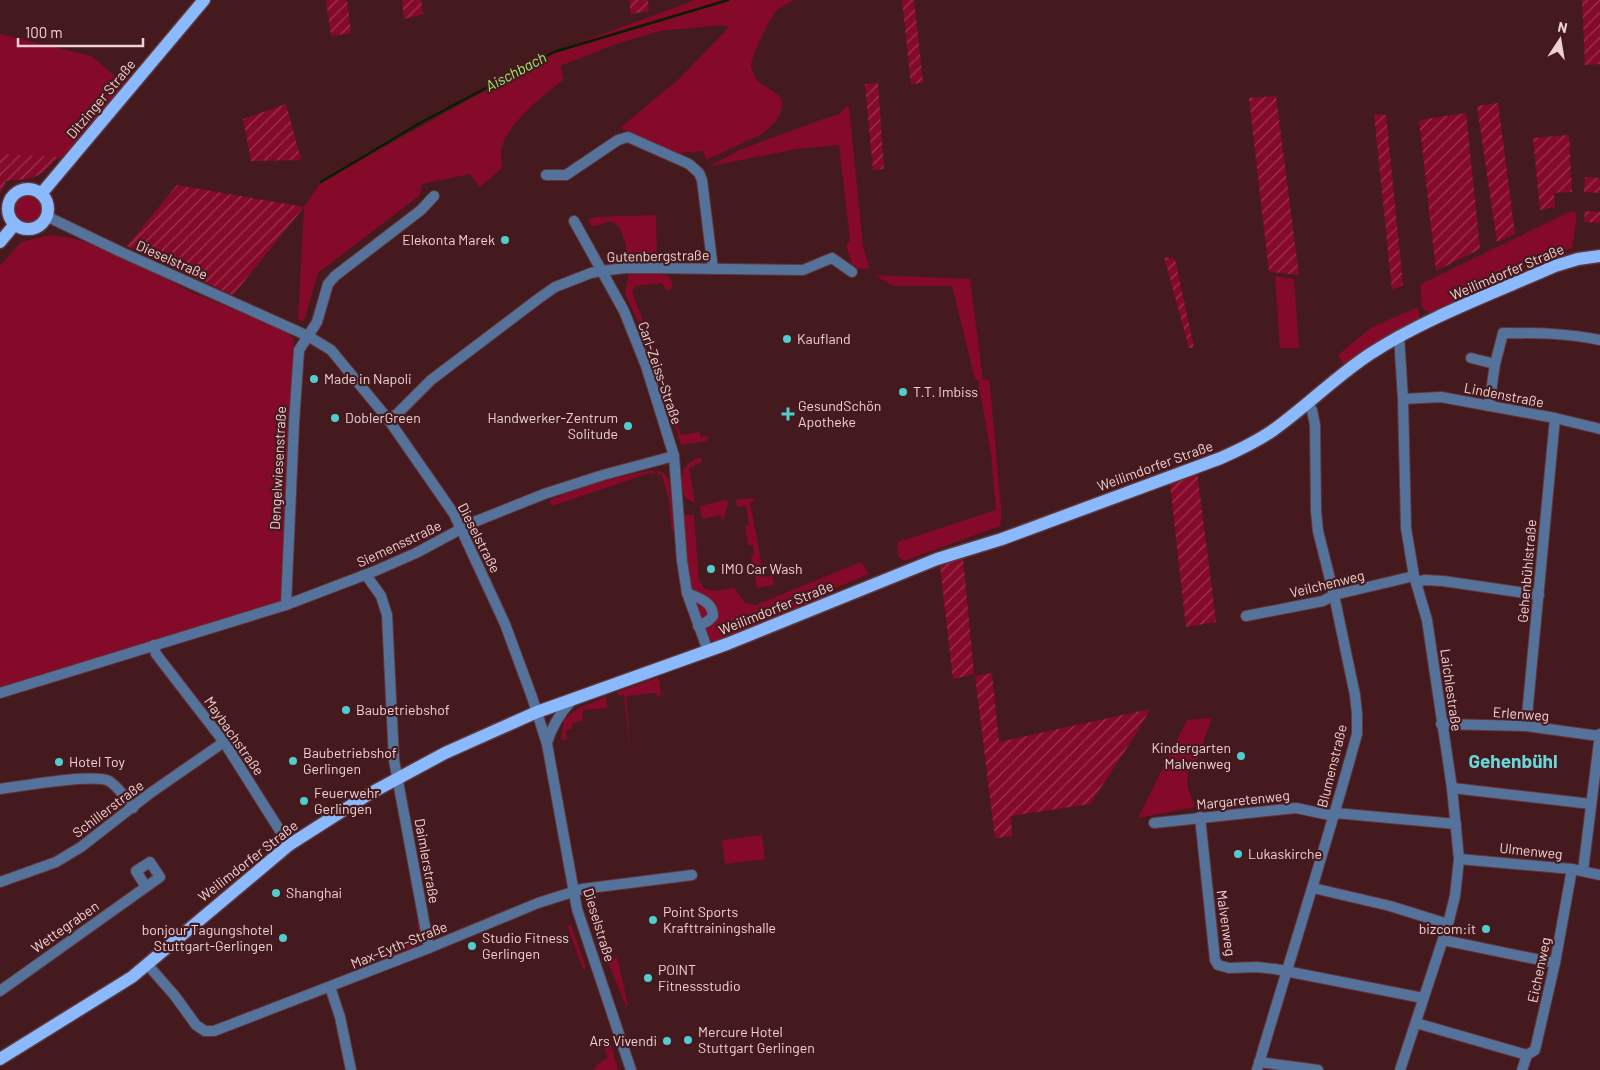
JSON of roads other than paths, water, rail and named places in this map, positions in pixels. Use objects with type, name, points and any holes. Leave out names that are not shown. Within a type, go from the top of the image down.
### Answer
[{"type":"main road","name":"Ditzinger Straße","points":[[41,194],[204,0]]},
{"type":"main road","points":[[30,189],[41,194],[48,204],[46,216],[43,222],[33,228],[20,227],[11,219],[8,207],[13,196],[30,189]]},
{"type":"main road","points":[[0,242],[15,224]]},
{"type":"main road","name":"Weilimdorfer Straße","points":[[1,1056],[132,977],[289,845],[369,794],[470,741],[537,712],[708,651],[937,559],[1002,539],[1221,458],[1253,443],[1272,431],[1369,354],[1398,336],[1555,266],[1578,259],[1600,256]]},
{"type":"street","points":[[546,175],[566,175],[618,140],[628,138],[689,164],[702,180],[713,269]]},
{"type":"street","points":[[308,336],[317,322],[328,284],[334,276],[420,210],[434,196]]},
{"type":"street","name":"Dieselstraße","points":[[46,216],[308,336],[331,350],[388,419],[454,514],[505,624],[537,712],[547,744],[577,909],[631,1070]]},
{"type":"street","name":"Carl-Zeiss-Straße","points":[[574,222],[624,311],[646,366],[674,456]]},
{"type":"street","name":"Gutenbergstraße","points":[[388,419],[397,414],[431,380],[462,355],[555,287],[591,273],[625,268],[803,270],[832,258],[852,272]]},
{"type":"street","points":[[1489,406],[1495,364],[1503,333],[1541,333],[1582,336],[1600,340]]},
{"type":"street","name":"Dengelwiesenstraße","points":[[286,605],[298,350],[308,336]]},
{"type":"street","name":"Laichlestraße","points":[[1398,336],[1403,399],[1406,528],[1415,579],[1427,620],[1452,788],[1459,859],[1456,896],[1400,1070]]},
{"type":"street","points":[[1471,358],[1495,364]]},
{"type":"street","name":"Lindenstraße","points":[[1403,399],[1441,397],[1555,418],[1600,429]]},
{"type":"street","name":"Blumenstraße","points":[[1258,1066],[1285,972],[1313,888],[1356,734],[1357,714],[1334,595],[1318,531],[1315,425],[1312,410],[1307,404]]},
{"type":"street","name":"Gehenbühlstraße","points":[[1526,726],[1555,418]]},
{"type":"street","points":[[674,456],[682,561],[687,593],[708,651]]},
{"type":"street","name":"Siemensstraße","points":[[0,693],[286,605],[366,575],[416,553],[486,518],[574,484],[674,456]]},
{"type":"street","name":"Daimlerstraße","points":[[366,575],[381,596],[387,614],[394,760],[429,948]]},
{"type":"street","name":"Veilchenweg","points":[[1246,616],[1323,601],[1334,595],[1415,579],[1443,581],[1539,595]]},
{"type":"street","points":[[687,593],[701,599],[710,605],[713,610],[713,616],[698,626]]},
{"type":"street","name":"Maybachstraße","points":[[154,646],[156,654],[224,742],[289,845]]},
{"type":"street","points":[[547,744],[556,719],[572,700]]},
{"type":"street","name":"Erlenweg","points":[[1441,724],[1526,726],[1600,735]]},
{"type":"street","points":[[1583,871],[1600,735]]},
{"type":"street","name":"Schillerstraße","points":[[0,882],[32,872],[81,848],[194,762],[224,742]]},
{"type":"street","points":[[0,789],[74,780],[103,779],[110,781],[120,790],[132,808]]},
{"type":"street","points":[[1452,788],[1591,804]]},
{"type":"street","name":"Margaretenweg","points":[[1154,823],[1296,808],[1334,815],[1456,824]]},
{"type":"street","name":"Malvenweg","points":[[1200,817],[1214,951],[1218,965],[1229,968],[1257,967],[1285,972]]},
{"type":"street","name":"Ulmenweg","points":[[1459,859],[1572,869],[1600,875]]},
{"type":"street","name":"Eichenweg","points":[[1522,1070],[1527,1055],[1535,1050],[1555,963],[1572,869]]},
{"type":"street","name":"Max-Eyth-Straße","points":[[147,964],[175,996],[196,1025],[204,1031],[214,1031],[429,948],[538,903],[582,889],[692,875]]},
{"type":"street","name":"Wettegraben","points":[[0,991],[146,886]]},
{"type":"street","points":[[1313,888],[1390,906],[1448,924]]},
{"type":"street","points":[[1443,940],[1555,963]]},
{"type":"street","points":[[1285,972],[1424,998]]},
{"type":"street","points":[[330,987],[340,1017],[351,1070]]},
{"type":"street","points":[[1416,1023],[1527,1055]]},
{"type":"street","points":[[1258,1066],[1318,1070]]},
{"type":"waterway","name":"Aischbach","points":[[321,182],[420,123],[554,52],[728,0]]},
{"type":"place","name":"Elekonta Marek","points":[[505,240]]},
{"type":"place","name":"Kaufland","points":[[787,339]]},
{"type":"place","name":"Made in Napoli","points":[[314,379]]},
{"type":"place","name":"T.T. Imbiss","points":[[903,392]]},
{"type":"place","name":"GesundSchön Apotheke","points":[[788,414]]},
{"type":"place","name":"DoblerGreen","points":[[335,418]]},
{"type":"place","name":"Handwerker-Zentrum Solitude","points":[[628,426]]},
{"type":"place","name":"IMO Car Wash","points":[[711,569]]},
{"type":"place","name":"Baubetriebshof","points":[[346,710]]},
{"type":"place","name":"Kindergarten Malvenweg","points":[[1241,756]]},
{"type":"place","name":"Baubetriebshof Gerlingen","points":[[293,761]]},
{"type":"place","name":"Hotel Toy","points":[[59,762]]},
{"type":"place","name":"Feuerwehr Gerlingen","points":[[304,801]]},
{"type":"place","name":"Lukaskirche","points":[[1238,854]]},
{"type":"place","name":"Shanghai","points":[[276,893]]},
{"type":"place","name":"Point Sports Krafttrainingshalle","points":[[653,920]]},
{"type":"place","name":"bizcom:it","points":[[1486,929]]},
{"type":"place","name":"bonjour Tagungshotel Stuttgart-Gerlingen","points":[[283,938]]},
{"type":"place","name":"Studio Fitness Gerlingen","points":[[472,946]]},
{"type":"place","name":"POINT Fitnessstudio","points":[[648,978]]},
{"type":"place","name":"Mercure Hotel Stuttgart Gerlingen","points":[[688,1040]]},
{"type":"place","name":"Ars Vivendi","points":[[667,1041]]},
{"type":"district","name":"Gehenbühl","points":[[1513,761]]}]
